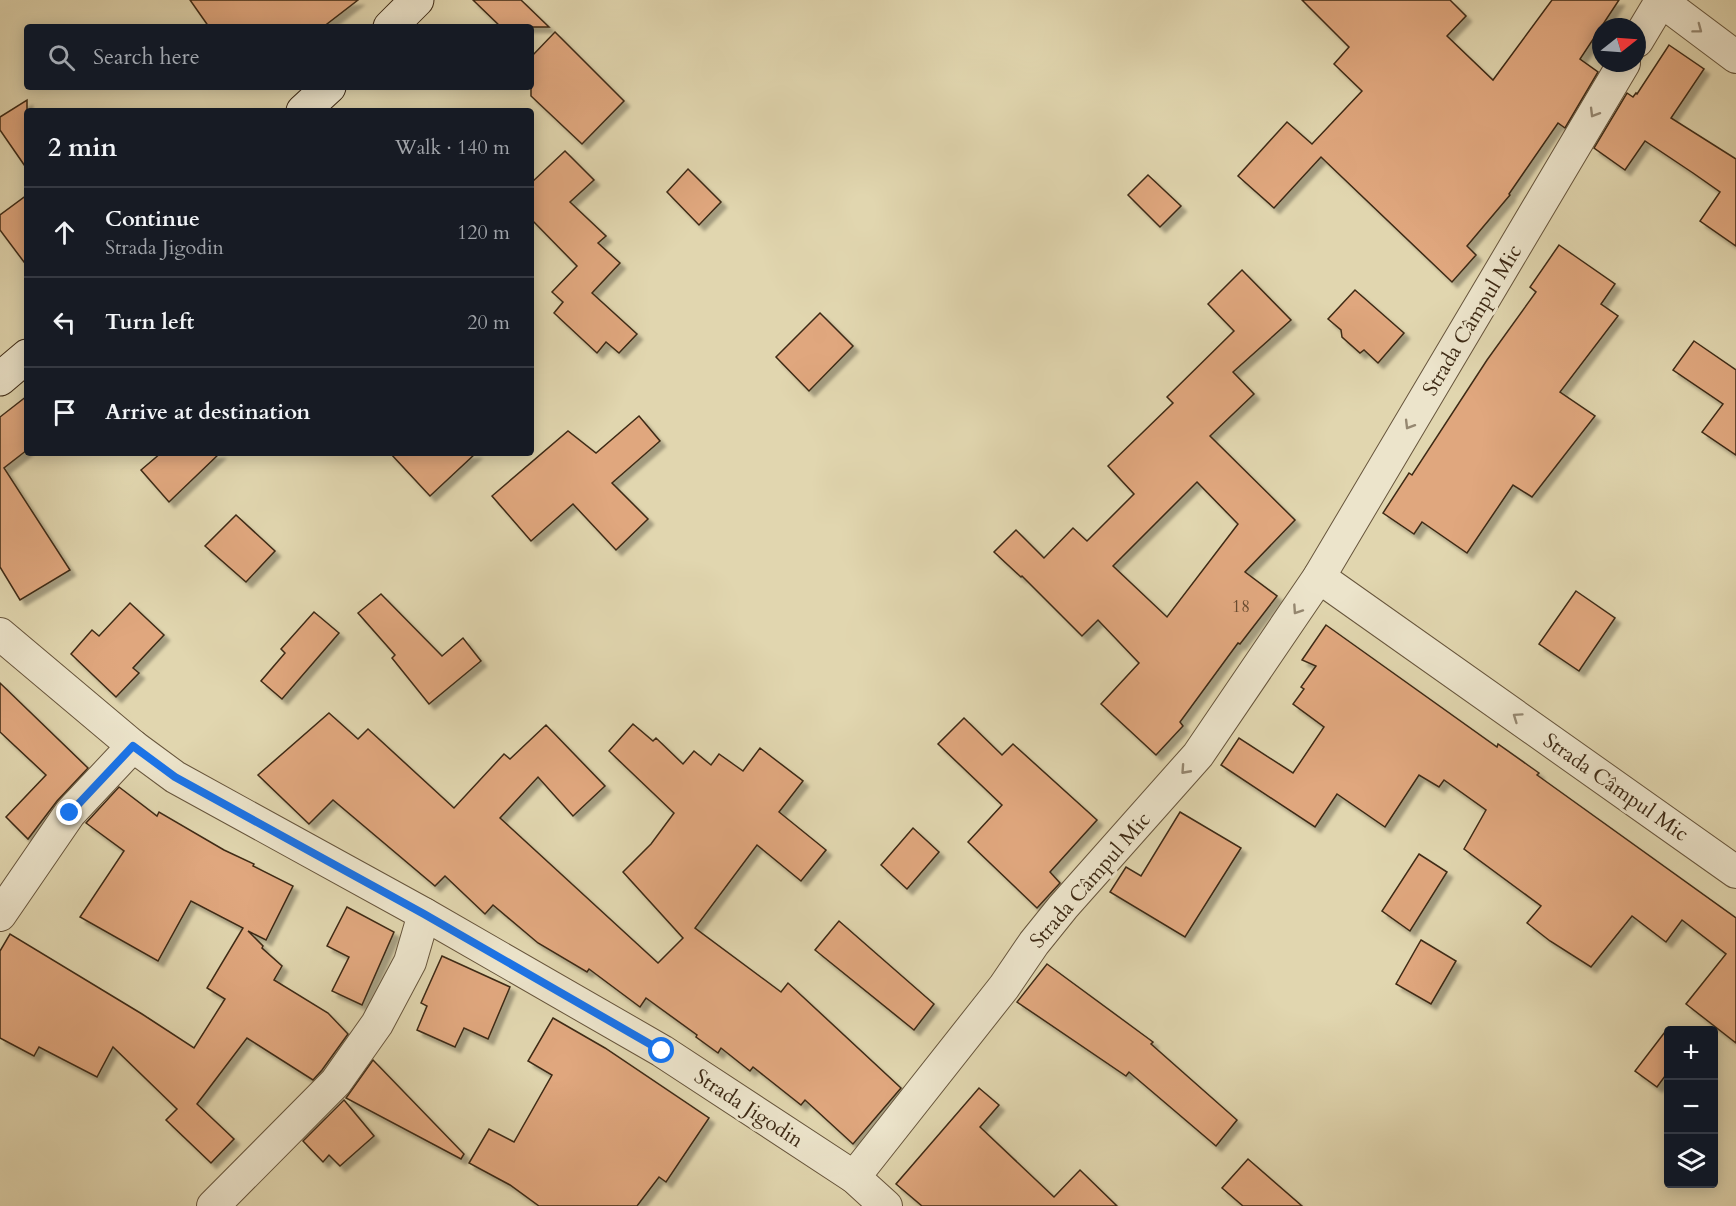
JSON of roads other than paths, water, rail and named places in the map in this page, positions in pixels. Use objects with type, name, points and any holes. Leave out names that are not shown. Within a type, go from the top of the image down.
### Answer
[{"type":"main road","points":[[393,24],[417,0]]},
{"type":"main road","points":[[306,108],[326,90]]},
{"type":"main road","points":[[0,379],[24,359]]},
{"type":"street","points":[[1646,26],[1661,0],[1736,57]]},
{"type":"street","name":"Strada Câmpul Mic","points":[[854,1177],[1004,987],[1056,916],[1198,755],[1319,577],[1619,72]]},
{"type":"street","name":"Strada Câmpul Mic","points":[[1319,577],[1736,872]]},
{"type":"street","name":"Strada Jigodin","points":[[0,634],[133,746],[175,777],[424,914],[662,1051],[854,1177],[886,1206]]},
{"type":"street","points":[[0,915],[70,813],[133,746]]},
{"type":"street","points":[[213,1206],[336,1082],[378,1024],[410,962],[424,914]]}]
